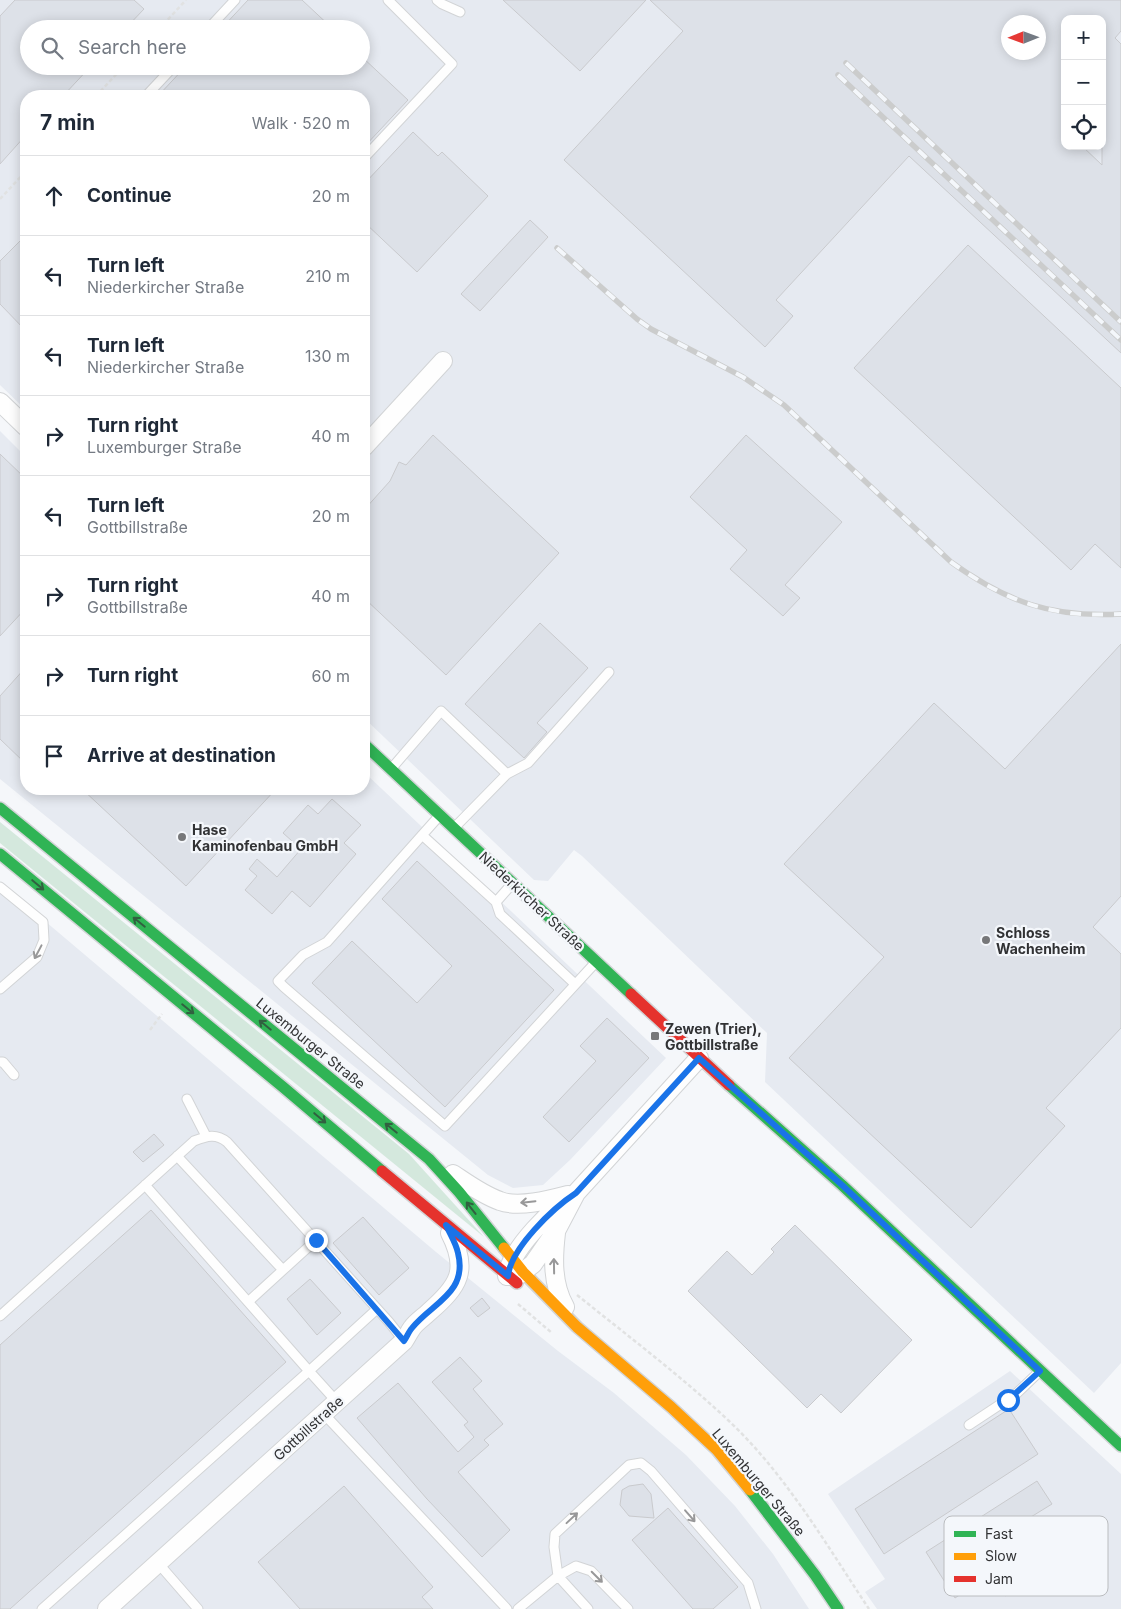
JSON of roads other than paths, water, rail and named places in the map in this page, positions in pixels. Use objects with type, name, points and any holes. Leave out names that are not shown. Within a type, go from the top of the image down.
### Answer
[{"type":"main road","name":"Niederkircher Straße","points":[[370,750],[699,1058],[842,1185],[1121,1446]]},
{"type":"main road","name":"Luxemburger Straße","points":[[0,808],[429,1159],[459,1192],[530,1294],[577,1327]]},
{"type":"main road","name":"Luxemburger Straße","points":[[0,854],[283,1086],[446,1225],[514,1269],[577,1327],[671,1407],[717,1450],[756,1497],[838,1609]]},
{"type":"street","points":[[370,441],[443,362]]},
{"type":"street","points":[[0,402],[20,421]]},
{"type":"street","points":[[514,1269],[527,1239],[558,1206],[576,1193],[699,1058]]},
{"type":"street","points":[[429,1159],[477,1190],[501,1202],[513,1204],[530,1202],[576,1193]]},
{"type":"street","points":[[514,1269],[536,1261],[556,1231],[576,1193]]},
{"type":"street","name":"Gottbillstraße","points":[[106,1609],[404,1341],[412,1328],[446,1295],[456,1283],[460,1271],[459,1254],[446,1225]]},
{"type":"street","points":[[556,1231],[554,1264],[556,1285],[562,1301],[577,1327]]},
{"type":"lane","points":[[216,20],[235,0]]},
{"type":"lane","points":[[370,152],[452,64],[388,0]]},
{"type":"lane","points":[[437,0],[460,12]]},
{"type":"lane","points":[[152,90],[166,75]]},
{"type":"lane","points":[[454,828],[507,774],[528,763],[609,672]]},
{"type":"lane","points":[[391,769],[441,712],[507,774]]},
{"type":"lane","points":[[440,815],[327,942],[303,955],[287,970],[278,981],[284,987],[445,1126],[597,961]]},
{"type":"lane","points":[[422,835],[496,902],[503,918],[575,984]]},
{"type":"lane","points":[[496,902],[513,883]]},
{"type":"lane","points":[[0,887],[43,922],[44,940],[37,957],[0,989]]},
{"type":"lane","points":[[0,1062],[3,1062],[14,1075]]},
{"type":"lane","points":[[187,1099],[206,1136]]},
{"type":"lane","points":[[0,1316],[176,1156],[194,1141],[206,1136],[221,1137],[227,1142],[404,1341]]},
{"type":"lane","points":[[176,1156],[283,1270]]},
{"type":"lane","points":[[144,1185],[337,1402]]},
{"type":"lane","points":[[248,1302],[316,1240]]},
{"type":"lane","points":[[42,1609],[377,1309]]},
{"type":"lane","points":[[969,1425],[1012,1397],[1040,1371]]},
{"type":"lane","points":[[324,1414],[507,1609]]},
{"type":"lane","points":[[588,1609],[558,1576],[554,1547],[555,1534],[629,1465],[641,1463],[651,1471],[748,1583],[756,1609]]},
{"type":"lane","points":[[158,1563],[198,1609]]},
{"type":"lane","points":[[518,1609],[558,1576],[576,1566],[591,1571],[628,1609]]},
{"type":"railway","points":[[846,63],[1121,322]]},
{"type":"railway","points":[[838,75],[1121,340]]},
{"type":"railway","points":[[557,248],[637,319],[651,329],[743,377],[784,405],[951,562],[972,576],[991,588],[1011,597],[1051,610],[1096,615],[1121,614]]},
{"type":"place","name":"Hase Kaminofenbau GmbH","points":[[182,837]]},
{"type":"place","name":"Schloss Wachenheim","points":[[986,940]]},
{"type":"place","name":"Zewen (Trier), Gottbillstraße","points":[[655,1036]]}]
